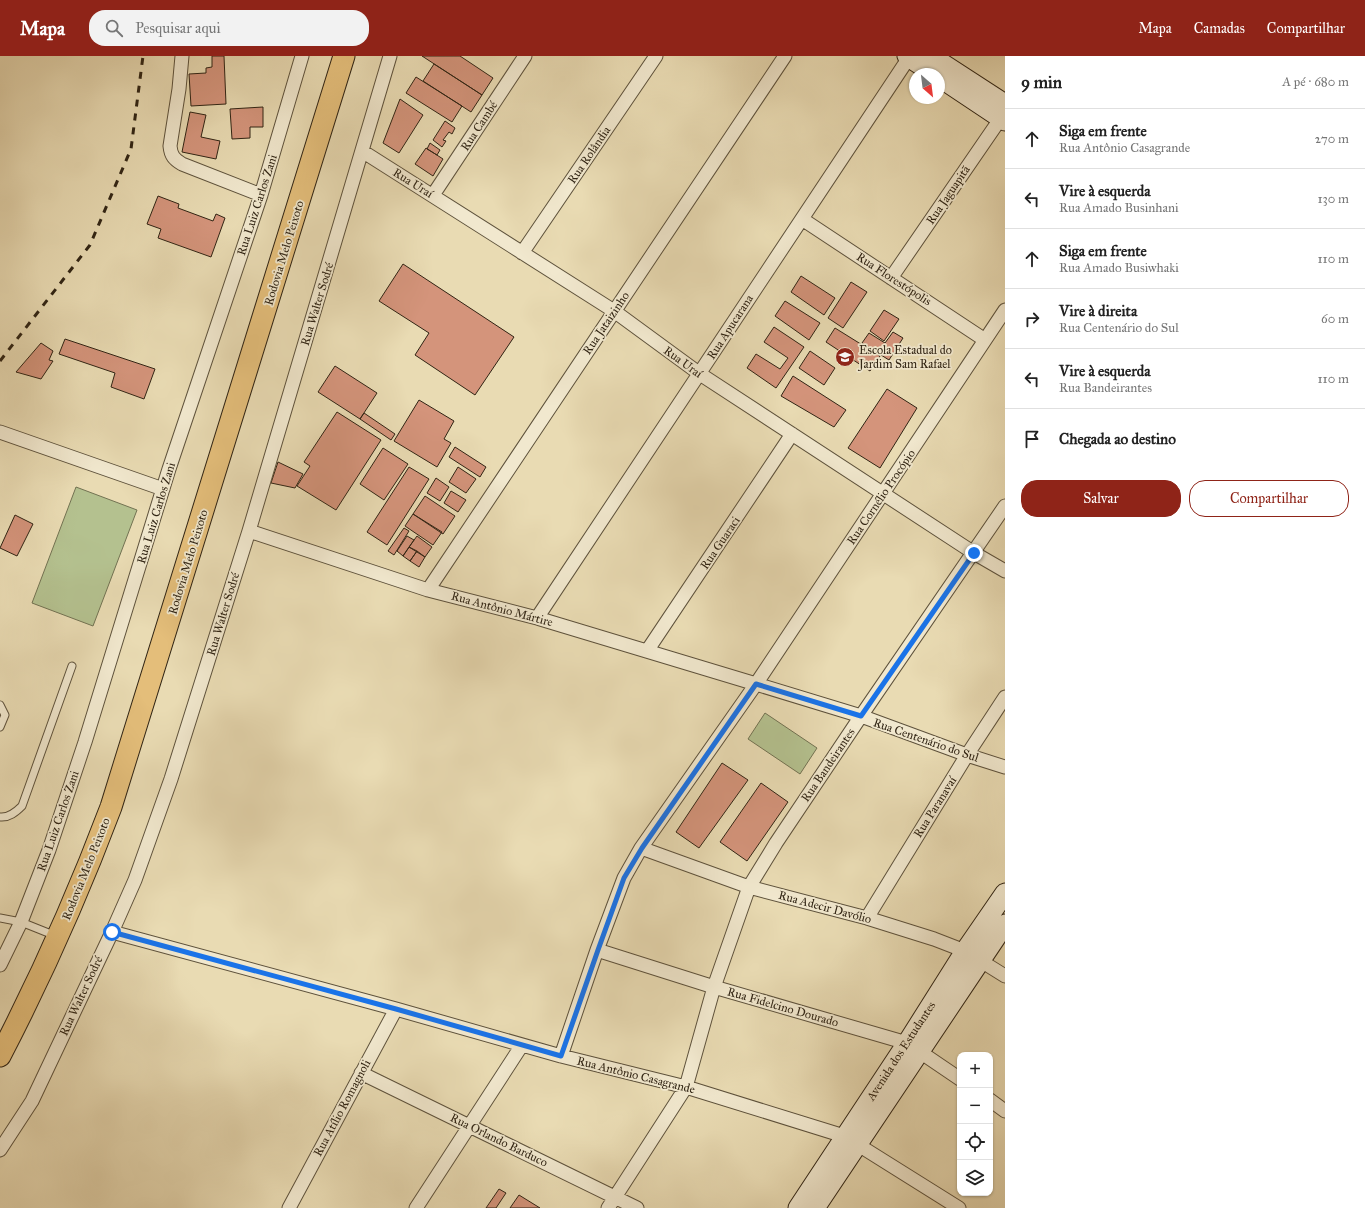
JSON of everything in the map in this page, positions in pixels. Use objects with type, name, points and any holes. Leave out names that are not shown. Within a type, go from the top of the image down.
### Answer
[{"type":"main road","name":"Rodovia Melo Peixoto","points":[[0,1056],[58,937],[89,866],[111,807],[317,148],[344,56]]},
{"type":"street","points":[[182,56],[179,89],[170,146],[171,155],[182,164],[261,195]]},
{"type":"street","name":"Rua Luiz Carlos Zani","points":[[0,965],[21,922],[49,850],[82,750],[163,489],[261,195],[302,56]]},
{"type":"street","name":"Rua Walter Sodré","points":[[0,1150],[32,1101],[112,932],[134,880],[171,779],[249,531],[390,56]]},
{"type":"street","name":"Rua Cambé","points":[[433,195],[525,56]]},
{"type":"street","name":"Rua Rolândia","points":[[522,253],[656,56]]},
{"type":"street","name":"Rua Jataizinho","points":[[428,590],[785,56]]},
{"type":"street","points":[[909,56],[926,68]]},
{"type":"street","name":"Rua Apucarana","points":[[537,618],[700,374],[909,56]]},
{"type":"street","points":[[931,56],[1004,114]]},
{"type":"street","points":[[945,80],[1004,114]]},
{"type":"street","name":"Rua Jaguapitã","points":[[891,278],[1004,114]]},
{"type":"street","name":"Rua Uraí","points":[[362,151],[614,311],[700,374],[974,553],[1005,571]]},
{"type":"street","name":"Rua Florestópolis","points":[[802,219],[985,340]]},
{"type":"street","name":"Rua Cornélio Procópio","points":[[561,1056],[624,878],[642,848],[756,684],[1005,310]]},
{"type":"street","points":[[0,432],[163,489]]},
{"type":"street","name":"Rua Guaraci","points":[[647,651],[792,434]]},
{"type":"street","name":"Rua Bandeirantes","points":[[608,1208],[686,1087],[714,987],[749,887],[776,843],[861,716],[1005,506]]},
{"type":"street","name":"Rua Antônio Mártire","points":[[249,531],[428,590],[537,618],[756,684]]},
{"type":"street","name":"Rua Centenário do Sul","points":[[756,684],[861,716],[967,755],[1005,767]]},
{"type":"street","name":"Rua Paranavaí","points":[[867,918],[967,755],[1005,697]]},
{"type":"street","name":"Rua Adecir Davólio","points":[[642,848],[749,887],[867,918],[973,955],[1005,976]]},
{"type":"street","name":"Avenida dos Estudantes","points":[[798,1208],[852,1140],[914,1047],[973,955],[1005,893]]},
{"type":"street","name":"Avenida dos Estudantes","points":[[973,955],[1005,924]]},
{"type":"street","name":"Rua Antônio Casagrande","points":[[112,932],[396,1009],[561,1056],[686,1087],[852,1140],[959,1208]]},
{"type":"street","name":"Rua Fidelcino Dourado","points":[[598,950],[714,987],[914,1047],[957,1077]]},
{"type":"street","name":"Rua Atílio Romagnoli","points":[[289,1208],[396,1009]]},
{"type":"street","points":[[416,1208],[522,1045]]},
{"type":"street","name":"Rua Orlando Barduco","points":[[362,1073],[637,1208]]},
{"type":"street","points":[[993,1102],[1005,1111]]},
{"type":"street","name":"Avenida dos Estudantes","points":[[815,1208],[852,1140]]},
{"type":"lane","points":[[0,818],[4,818],[16,812],[22,806],[72,666]]},
{"type":"lane","points":[[0,705],[5,715],[0,727]]},
{"type":"lane","points":[[0,918],[21,922],[58,937]]},
{"type":"green space","points":[[76,487],[137,510],[93,626],[32,603]]},
{"type":"green space","points":[[765,713],[817,748],[800,774],[748,739]]},
{"type":"building","points":[[212,56],[224,56],[226,104],[191,106],[189,74],[206,73],[206,68],[212,67]]},
{"type":"building","points":[[422,56],[460,56],[493,78],[482,95]]},
{"type":"building","points":[[434,64],[482,95],[471,112],[423,81]]},
{"type":"building","points":[[416,77],[462,106],[452,122],[406,93]]},
{"type":"building","points":[[400,99],[423,115],[399,153],[383,143]]},
{"type":"building","points":[[263,107],[263,127],[250,127],[250,138],[232,139],[230,109]]},
{"type":"building","points":[[190,112],[206,115],[201,137],[220,141],[216,159],[182,152]]},
{"type":"building","points":[[445,121],[455,128],[452,134],[449,132],[443,140],[446,141],[442,147],[433,140]]},
{"type":"building","points":[[430,143],[440,150],[437,155],[427,149]]},
{"type":"building","points":[[426,148],[443,159],[433,176],[415,164]]},
{"type":"building","points":[[158,196],[179,204],[178,208],[213,221],[216,214],[225,218],[211,257],[158,238],[161,229],[147,224]]},
{"type":"building","points":[[403,264],[514,337],[475,395],[415,355],[429,333],[379,301]]},
{"type":"building","points":[[801,276],[835,298],[824,315],[791,292]]},
{"type":"building","points":[[851,282],[867,292],[843,328],[828,318]]},
{"type":"building","points":[[785,301],[820,323],[809,340],[775,316]]},
{"type":"building","points":[[884,310],[899,319],[884,341],[870,331]]},
{"type":"building","points":[[774,327],[804,347],[776,388],[747,368],[756,354],[780,369],[788,358],[764,342]]},
{"type":"building","points":[[835,328],[880,356],[870,371],[826,342]]},
{"type":"building","points":[[893,332],[903,338],[889,360],[862,343],[869,333],[885,343]]},
{"type":"building","points":[[65,339],[155,369],[144,399],[111,387],[115,373],[59,354]]},
{"type":"building","points":[[41,343],[53,351],[49,360],[53,361],[41,379],[16,372]]},
{"type":"building","points":[[810,351],[835,368],[824,385],[799,368]]},
{"type":"building","points":[[335,366],[377,393],[360,419],[318,392]]},
{"type":"building","points":[[793,376],[846,410],[834,427],[781,396]]},
{"type":"building","points":[[887,389],[917,408],[880,468],[848,448]]},
{"type":"building","points":[[419,400],[454,421],[444,439],[451,443],[437,467],[394,441]]},
{"type":"building","points":[[337,412],[381,440],[336,510],[297,486],[310,466],[304,462]]},
{"type":"building","points":[[364,413],[395,434],[391,440],[360,419]]},
{"type":"building","points":[[455,447],[486,467],[480,477],[449,457]]},
{"type":"building","points":[[383,448],[408,464],[384,500],[360,484]]},
{"type":"building","points":[[278,462],[303,474],[295,488],[271,483]]},
{"type":"building","points":[[409,467],[429,479],[387,545],[367,532]]},
{"type":"building","points":[[458,467],[476,479],[466,493],[449,482]]},
{"type":"building","points":[[436,478],[449,487],[440,501],[427,493]]},
{"type":"building","points":[[451,491],[466,500],[458,512],[444,503]]},
{"type":"building","points":[[425,496],[455,516],[443,534],[413,514]]},
{"type":"building","points":[[413,514],[442,532],[433,545],[405,526]]},
{"type":"building","points":[[15,515],[33,524],[17,556],[0,548]]},
{"type":"building","points":[[404,528],[409,531],[394,555],[388,551]]},
{"type":"building","points":[[407,536],[414,540],[403,556],[397,551]]},
{"type":"building","points":[[417,536],[432,547],[425,557],[409,547]]},
{"type":"building","points":[[409,547],[417,551],[410,561],[403,556]]},
{"type":"building","points":[[417,551],[425,557],[419,567],[410,561]]},
{"type":"building","points":[[722,763],[748,780],[699,848],[676,832]]},
{"type":"building","points":[[761,783],[788,802],[747,861],[720,842]]},
{"type":"building","points":[[499,1189],[506,1193],[496,1208],[486,1208]]},
{"type":"building","points":[[519,1195],[540,1208],[510,1208]]},
{"type":"railway","points":[[0,361],[90,245],[131,149],[143,56]]},
{"type":"place","name":"Escola Estadual do Jardim Sam Rafael","points":[[845,357]]},
{"type":"route","points":[[112,932],[396,1009],[561,1056],[624,878],[642,848],[756,684],[861,716],[974,553]]}]
